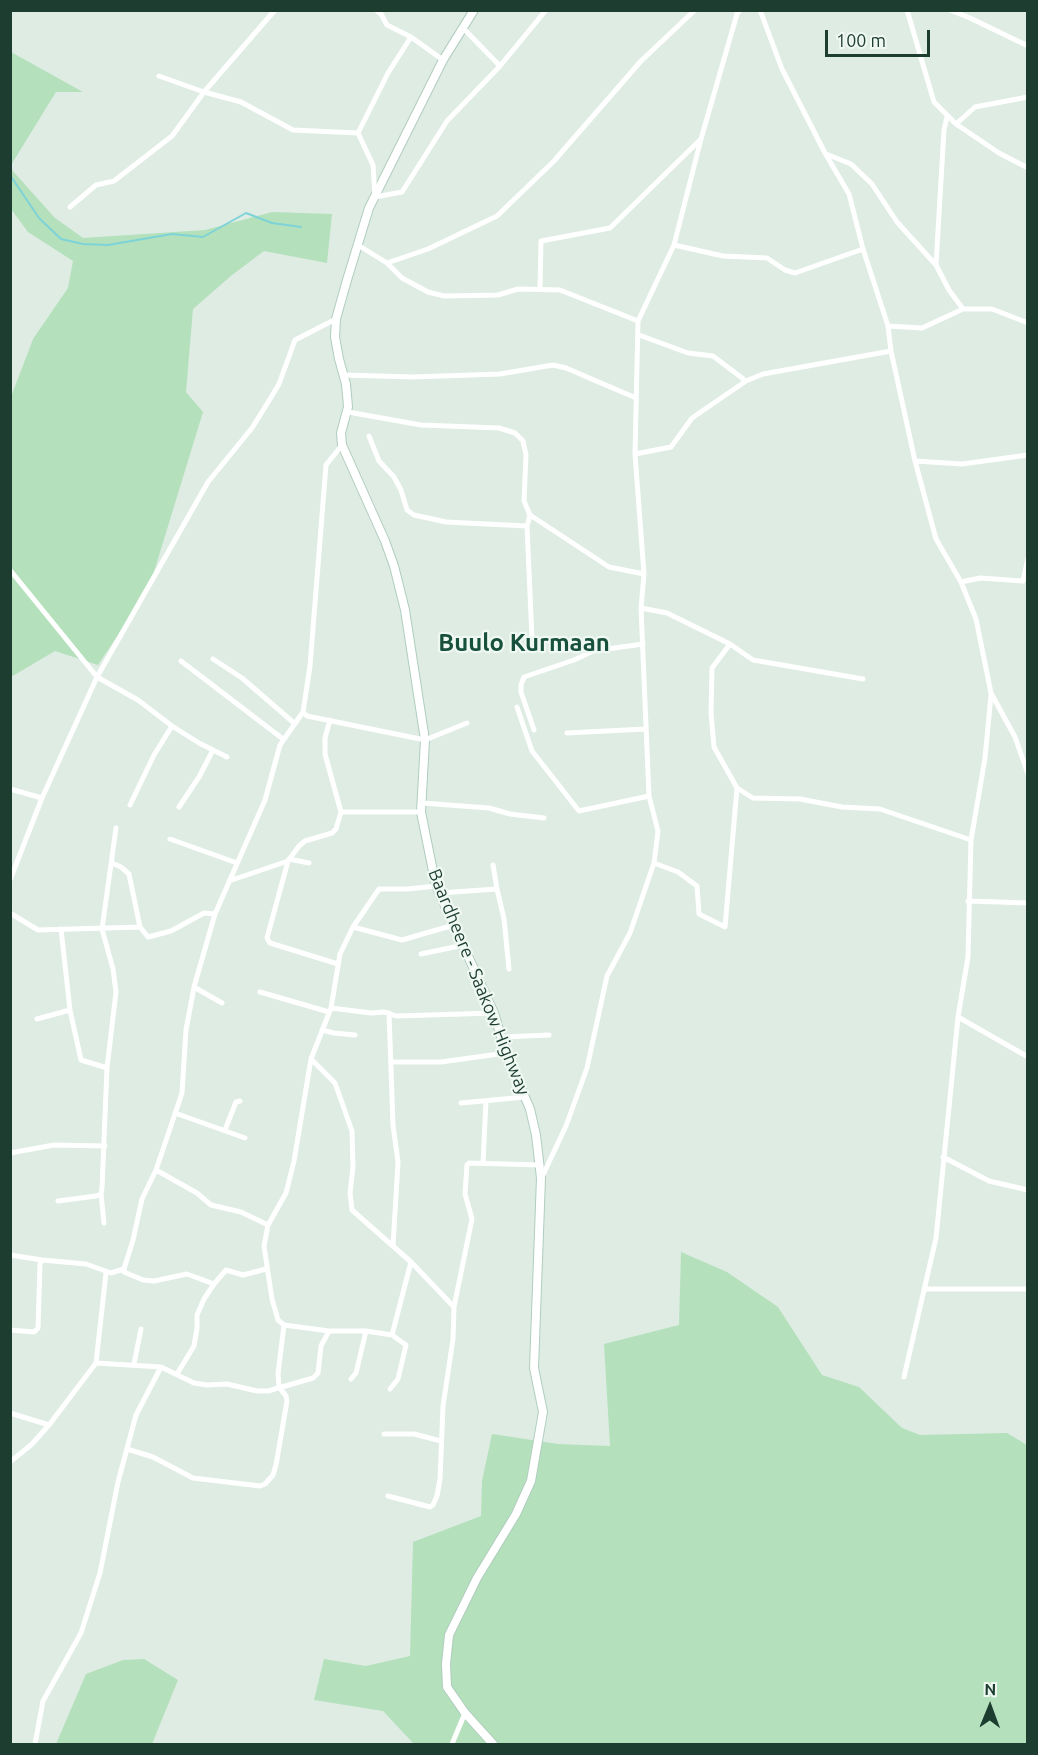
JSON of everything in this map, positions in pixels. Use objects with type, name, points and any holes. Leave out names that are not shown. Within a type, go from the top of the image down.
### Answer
[{"type":"main road","points":[[342,445],[341,433],[348,412],[344,375],[336,337],[336,320],[363,225],[443,60],[474,10]]},
{"type":"main road","name":"Baardheere - Saakow Highway","points":[[342,445],[394,566],[405,610],[424,740],[421,808],[438,889],[494,1012],[506,1053],[525,1097],[536,1135],[542,1178],[534,1368],[543,1412],[541,1430],[526,1497],[477,1578],[449,1635],[446,1664],[447,1687],[465,1713],[493,1744]]},
{"type":"street","points":[[70,207],[96,185],[114,181],[172,136],[204,92],[275,10]]},
{"type":"street","points":[[376,10],[387,25],[411,37],[443,60]]},
{"type":"street","points":[[358,133],[373,165],[375,197],[402,192],[447,121],[500,66],[546,10]]},
{"type":"street","points":[[387,263],[428,249],[497,216],[554,161],[641,61],[695,10]]},
{"type":"street","points":[[542,1178],[566,1125],[587,1068],[607,976],[630,933],[654,863],[658,831],[649,796],[641,608],[644,574],[635,454],[638,321],[674,245],[701,139],[740,10]]},
{"type":"street","points":[[760,10],[782,69],[849,194],[863,249],[888,326],[891,351],[915,461],[936,539],[961,582],[976,619],[991,693],[985,758],[971,840],[968,957],[958,1017],[936,1238],[904,1377]]},
{"type":"street","points":[[907,10],[934,102],[956,124],[999,153],[1028,168]]},
{"type":"street","points":[[950,10],[1028,46]]},
{"type":"street","points":[[463,28],[500,66]]},
{"type":"street","points":[[358,133],[388,72],[411,37]]},
{"type":"street","points":[[159,76],[241,102],[293,130],[358,133]]},
{"type":"street","points":[[956,124],[975,107],[1028,97]]},
{"type":"street","points":[[936,265],[944,130],[947,117]]},
{"type":"street","points":[[540,288],[541,241],[610,228],[701,139]]},
{"type":"street","points":[[825,153],[851,164],[872,184],[897,222],[936,265],[949,290],[963,309]]},
{"type":"street","points":[[358,245],[387,263],[402,278],[428,292],[444,296],[498,295],[518,289],[560,290],[638,321]]},
{"type":"street","points":[[674,245],[723,256],[766,258],[785,270],[795,273],[863,249]]},
{"type":"street","points":[[888,326],[922,328],[963,309],[992,309],[1027,324]]},
{"type":"street","points":[[10,880],[42,798],[97,676],[208,482],[252,428],[270,399],[279,384],[295,340],[336,320]]},
{"type":"street","points":[[639,335],[688,353],[713,356],[746,381]]},
{"type":"street","points":[[635,454],[671,447],[692,418],[746,381],[763,374],[891,351]]},
{"type":"street","points":[[344,375],[413,377],[489,374],[553,365],[566,368],[636,398]]},
{"type":"street","points":[[348,412],[421,425],[499,428],[515,433],[522,441],[526,454],[524,501],[530,515],[609,567],[644,574]]},
{"type":"street","points":[[369,436],[379,461],[394,477],[407,510],[414,515],[446,522],[527,526]]},
{"type":"street","points":[[10,1256],[86,1264],[106,1273],[116,1273],[124,1269],[134,1240],[142,1199],[156,1170],[182,1093],[186,1030],[194,987],[216,914],[265,800],[283,739],[303,712],[310,666],[326,465],[342,445]]},
{"type":"street","points":[[915,461],[962,464],[1028,455]]},
{"type":"street","points":[[530,515],[527,526],[532,639]]},
{"type":"street","points":[[961,582],[980,578],[1023,581],[1028,558]]},
{"type":"street","points":[[10,570],[97,676],[138,700],[172,726],[227,757]]},
{"type":"street","points":[[641,608],[667,613],[730,644],[753,660],[863,679]]},
{"type":"street","points":[[534,730],[521,692],[524,677],[574,660],[592,651],[643,644]]},
{"type":"street","points":[[730,644],[712,668],[711,713],[714,747],[737,788],[753,798],[800,799],[842,807],[880,809],[971,840]]},
{"type":"street","points":[[213,659],[242,678],[294,723]]},
{"type":"street","points":[[182,661],[283,739]]},
{"type":"street","points":[[991,693],[1016,737],[1028,774]]},
{"type":"street","points":[[517,707],[532,750],[579,811],[649,796]]},
{"type":"street","points":[[303,712],[307,716],[424,740],[467,723]]},
{"type":"street","points":[[330,720],[325,738],[325,754],[341,812],[336,829],[304,841],[289,860],[267,938],[270,943],[338,964]]},
{"type":"street","points":[[130,805],[154,755],[172,726]]},
{"type":"street","points":[[567,733],[645,729]]},
{"type":"street","points":[[179,807],[200,777],[213,750]]},
{"type":"street","points":[[654,863],[678,872],[697,886],[699,914],[725,927],[737,788]]},
{"type":"street","points":[[10,789],[42,798]]},
{"type":"street","points":[[341,812],[421,808],[489,808],[510,814],[544,818]]},
{"type":"street","points":[[104,1223],[101,1194],[107,1068],[116,992],[113,969],[102,929],[116,828]]},
{"type":"street","points":[[170,839],[237,863]]},
{"type":"street","points":[[230,881],[289,860],[309,863]]},
{"type":"street","points":[[112,863],[129,874],[140,927],[144,935],[150,937],[171,931],[204,913],[216,914]]},
{"type":"street","points":[[493,865],[503,913],[509,969]]},
{"type":"street","points":[[390,1389],[398,1380],[406,1345],[392,1335],[366,1331],[329,1331],[284,1325],[278,1320],[266,1269],[264,1246],[268,1225],[286,1193],[311,1059],[330,1010],[340,954],[353,927],[379,889],[497,889]]},
{"type":"street","points":[[968,902],[1028,903]]},
{"type":"street","points":[[10,913],[39,930],[140,927]]},
{"type":"street","points":[[353,927],[402,940],[454,925]]},
{"type":"street","points":[[61,929],[70,1010],[81,1060],[107,1068]]},
{"type":"street","points":[[421,954],[464,945]]},
{"type":"street","points":[[194,987],[222,1003]]},
{"type":"street","points":[[260,992],[330,1010],[389,1013],[396,1016],[494,1012]]},
{"type":"street","points":[[37,1019],[70,1010]]},
{"type":"street","points":[[389,1013],[393,1125],[398,1162],[393,1246]]},
{"type":"street","points":[[958,1017],[1028,1057]]},
{"type":"street","points":[[322,1030],[355,1035]]},
{"type":"street","points":[[501,1037],[549,1035]]},
{"type":"street","points":[[391,1062],[441,1062],[506,1053]]},
{"type":"street","points":[[311,1059],[335,1083],[352,1131],[353,1167],[350,1203],[352,1210],[411,1262],[454,1307]]},
{"type":"street","points":[[461,1103],[525,1097]]},
{"type":"street","points":[[225,1130],[236,1102],[240,1101]]},
{"type":"street","points":[[483,1163],[486,1101]]},
{"type":"street","points":[[175,1113],[244,1138]]},
{"type":"street","points":[[10,1153],[54,1145],[105,1146]]},
{"type":"street","points":[[943,1156],[989,1181],[1028,1190]]},
{"type":"street","points":[[388,1497],[430,1507],[433,1505],[440,1479],[441,1441],[454,1307],[472,1219],[465,1194],[466,1168],[469,1162],[540,1165]]},
{"type":"street","points":[[156,1170],[197,1193],[211,1205],[241,1212],[268,1225]]},
{"type":"street","points":[[58,1201],[101,1194]]},
{"type":"street","points":[[10,1330],[34,1332],[38,1328],[42,1260]]},
{"type":"street","points":[[392,1335],[411,1262]]},
{"type":"street","points":[[124,1269],[124,1272],[143,1280],[154,1281],[187,1274],[214,1284]]},
{"type":"street","points":[[177,1374],[194,1346],[199,1310],[214,1284],[226,1270],[243,1275],[266,1269]]},
{"type":"street","points":[[10,1462],[32,1444],[49,1425],[96,1363],[106,1273]]},
{"type":"street","points":[[924,1289],[1028,1289]]},
{"type":"street","points":[[127,1449],[153,1456],[193,1478],[265,1485],[273,1475],[276,1465],[287,1401],[279,1387],[278,1367],[284,1325]]},
{"type":"street","points":[[134,1364],[141,1329]]},
{"type":"street","points":[[96,1363],[134,1364],[161,1368],[194,1383],[227,1384],[257,1391],[268,1391],[313,1378],[318,1372],[321,1346],[329,1331]]},
{"type":"street","points":[[351,1379],[356,1373],[366,1331]]},
{"type":"street","points":[[35,1744],[43,1701],[81,1633],[100,1573],[118,1482],[136,1415],[161,1368]]},
{"type":"street","points":[[10,1413],[49,1425]]},
{"type":"street","points":[[384,1434],[414,1434],[441,1441]]},
{"type":"street","points":[[452,1744],[465,1713]]},
{"type":"green space","points":[[11,52],[83,92],[56,92],[11,165]]},
{"type":"green space","points":[[11,169],[55,218],[83,238],[205,230],[272,212],[332,214],[327,263],[264,251],[193,309],[186,392],[203,412],[149,588],[98,665],[55,651],[11,677],[11,397],[33,339],[68,288],[73,261],[28,232],[11,209]]},
{"type":"green space","points":[[681,1252],[727,1272],[778,1307],[822,1375],[859,1387],[902,1428],[920,1435],[1007,1433],[1027,1445],[1027,1744],[414,1744],[383,1711],[314,1700],[324,1659],[366,1666],[410,1656],[413,1542],[481,1516],[482,1481],[492,1434],[558,1444],[610,1446],[604,1344],[679,1325]]},
{"type":"green space","points":[[144,1659],[178,1680],[152,1744],[56,1744],[86,1674],[123,1660]]},
{"type":"waterway","points":[[10,175],[39,218],[61,239],[83,244],[108,245],[172,234],[203,237],[246,213],[272,223],[301,227]]},
{"type":"district","name":"Buulo Kurmaan","points":[[524,643]]}]
